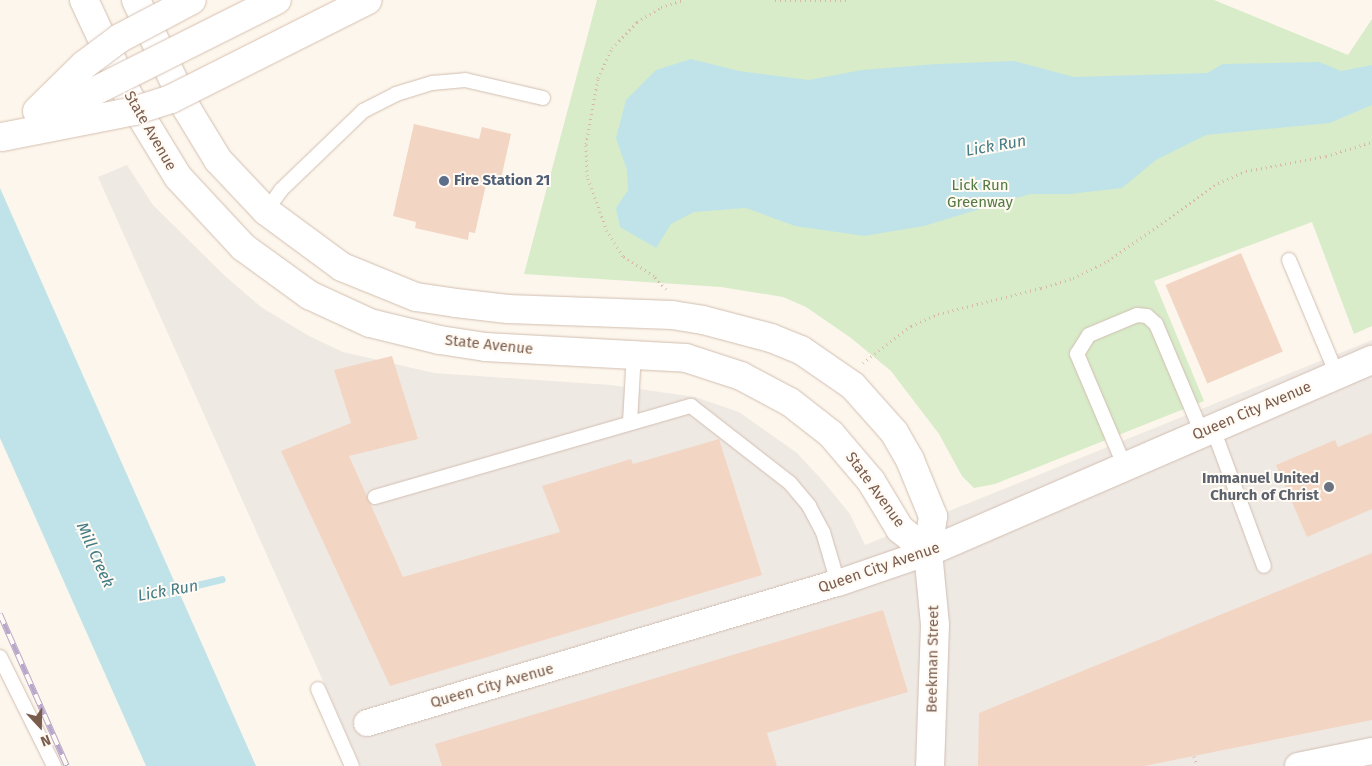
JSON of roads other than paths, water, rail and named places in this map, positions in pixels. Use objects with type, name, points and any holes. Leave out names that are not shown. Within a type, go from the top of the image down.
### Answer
[{"type":"main road","name":"State Avenue","points":[[84,0],[128,95],[178,177],[243,248],[309,295],[370,323],[440,340],[485,347],[634,353],[686,358],[715,366],[790,402],[813,418],[850,454],[871,481],[900,529],[928,552]]},
{"type":"main road","points":[[136,0],[200,133],[218,160],[266,211],[342,267],[416,297],[508,309],[672,315],[734,327],[801,350],[853,386],[894,432],[910,460],[932,516],[928,552]]},
{"type":"main road","points":[[1,140],[40,109],[84,65],[120,38],[192,0]]},
{"type":"main road","points":[[1,140],[276,0]]},
{"type":"main road","points":[[1,140],[134,111],[171,99],[368,0]]},
{"type":"main road","name":"Queen City Avenue","points":[[928,552],[1372,360]]},
{"type":"main road","name":"Beekman Street","points":[[928,552],[935,625],[930,766]]},
{"type":"street","name":"Queen City Avenue","points":[[367,723],[838,584],[928,552]]},
{"type":"street","points":[[1298,766],[1372,751]]},
{"type":"lane","points":[[266,211],[281,190],[362,111],[396,94],[432,83],[465,80],[543,98]]},
{"type":"lane","points":[[1289,260],[1336,375]]},
{"type":"lane","points":[[1125,467],[1077,354],[1089,335],[1137,315],[1147,316],[1156,324],[1208,431],[1264,566]]},
{"type":"lane","points":[[630,422],[634,353]]},
{"type":"lane","points":[[375,497],[690,406],[766,461],[790,483],[809,506],[823,532],[838,584]]},
{"type":"lane","points":[[0,657],[54,766]]},
{"type":"lane","points":[[318,689],[352,766]]},
{"type":"water","points":[[691,59],[739,71],[809,80],[862,70],[937,64],[1014,61],[1074,77],[1207,73],[1223,64],[1319,62],[1341,71],[1372,65],[1372,105],[1330,123],[1206,135],[1156,160],[1122,188],[1070,194],[1030,194],[924,226],[864,236],[795,226],[746,208],[694,212],[671,224],[656,248],[620,227],[616,208],[628,190],[627,170],[616,138],[626,100],[656,70]]},
{"type":"water","name":"Mill Creek","points":[[0,188],[256,766],[146,766],[0,438]]},
{"type":"waterway","name":"Lick Run","points":[[171,591],[222,579]]},
{"type":"railway","points":[[0,614],[67,766]]},
{"type":"place","name":"Fire Station 21","points":[[444,181]]},
{"type":"place","name":"Immanuel United Church of Christ","points":[[1329,487]]},
{"type":"park label","name":"Lick Run Greenway","points":[[980,194]]}]
